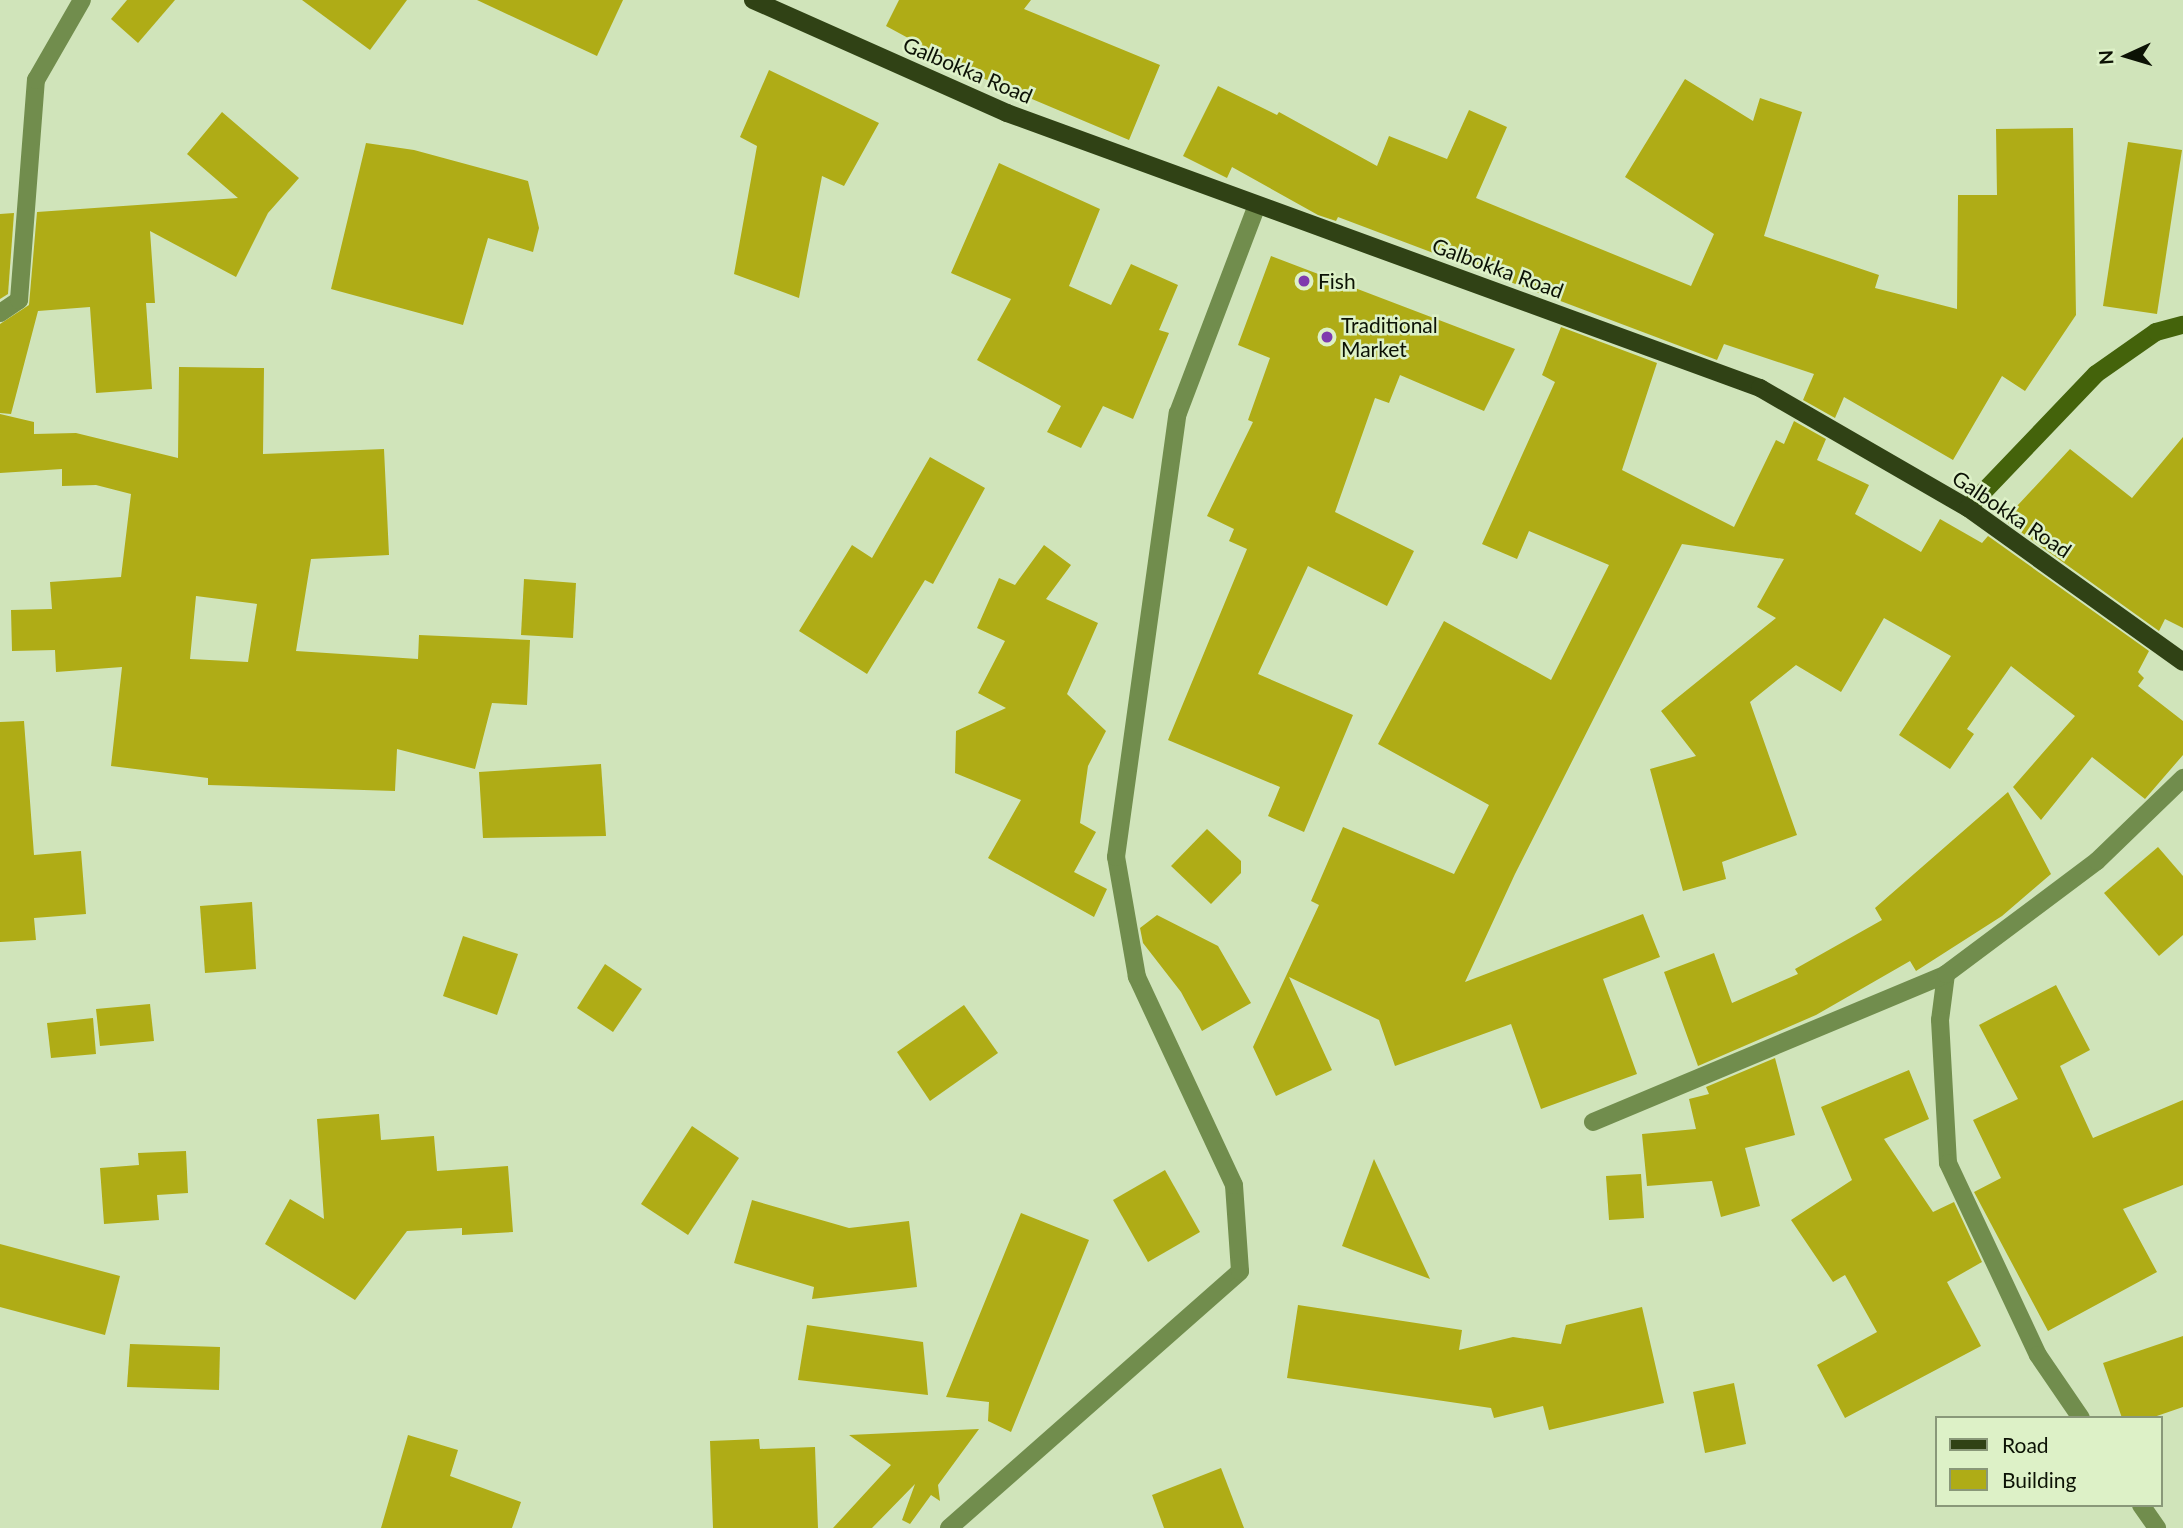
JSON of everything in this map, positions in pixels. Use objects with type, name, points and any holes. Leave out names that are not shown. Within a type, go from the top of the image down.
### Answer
[{"type":"main road","name":"Galbokka Road","points":[[753,0],[1007,113],[1760,388],[1968,508],[2183,662]]},
{"type":"main road","points":[[1968,508],[2096,374],[2156,332],[2183,325]]},
{"type":"street","points":[[0,313],[19,300],[36,80],[82,0]]},
{"type":"street","points":[[949,1528],[1240,1271],[1234,1185],[1137,977],[1116,857],[1178,413],[1257,205]]},
{"type":"street","points":[[1593,1122],[1946,974],[2097,862],[2183,778]]},
{"type":"street","points":[[1946,974],[1940,1020],[1948,1164],[2038,1355],[2080,1416]]},
{"type":"street","points":[[2142,1507],[2157,1528]]},
{"type":"building","points":[[127,0],[175,0],[138,43],[111,19]]},
{"type":"building","points":[[302,0],[407,0],[370,50]]},
{"type":"building","points":[[477,0],[623,0],[597,56]]},
{"type":"building","points":[[899,0],[1031,0],[1024,9],[1160,65],[1129,140],[980,77],[886,26]]},
{"type":"building","points":[[769,70],[879,123],[844,186],[822,176],[799,298],[734,274],[757,146],[740,137]]},
{"type":"building","points":[[1685,79],[1753,121],[1760,98],[1802,112],[1764,236],[1879,275],[1875,288],[1957,309],[1958,195],[1997,195],[1996,129],[2073,128],[2076,315],[2025,391],[2002,376],[1953,460],[1844,397],[1835,418],[1803,400],[1814,374],[1724,344],[1717,360],[1338,217],[1336,221],[1318,215],[1232,167],[1227,178],[1183,156],[1218,86],[1277,115],[1279,112],[1377,166],[1389,136],[1447,159],[1469,110],[1507,127],[1476,198],[1691,286],[1714,234],[1625,177]]},
{"type":"building","points":[[222,112],[299,178],[268,213],[236,277],[150,231],[155,303],[146,303],[152,389],[96,393],[90,307],[38,311],[11,414],[0,413],[0,324],[29,305],[37,212],[238,198],[187,154]]},
{"type":"building","points":[[2128,142],[2182,150],[2157,314],[2103,306]]},
{"type":"building","points":[[366,143],[414,150],[528,181],[539,228],[533,252],[488,238],[463,325],[331,289]]},
{"type":"building","points":[[999,163],[1100,209],[1069,286],[1111,305],[1131,264],[1178,285],[1159,330],[1169,333],[1133,419],[1103,406],[1081,448],[1047,432],[1061,406],[977,360],[1011,299],[951,273]]},
{"type":"building","points":[[14,213],[8,294],[0,299],[0,214]]},
{"type":"building","points":[[1271,256],[1515,349],[1484,411],[1400,375],[1389,403],[1375,398],[1335,512],[1414,551],[1387,606],[1308,566],[1258,674],[1353,715],[1304,832],[1268,816],[1280,787],[1168,740],[1247,549],[1229,541],[1234,529],[1207,516],[1253,422],[1248,420],[1270,358],[1238,345]]},
{"type":"building","points":[[1561,327],[1657,363],[1622,470],[1734,527],[1776,440],[1784,444],[1794,421],[1826,439],[1817,460],[1869,485],[1855,514],[1921,552],[1940,519],[1982,543],[1988,536],[2149,651],[2138,672],[2144,678],[2138,686],[2183,721],[2183,755],[2145,799],[2092,757],[2041,820],[2013,787],[2075,716],[2011,666],[1967,729],[1974,734],[1950,769],[1899,735],[1951,656],[1884,618],[1841,692],[1796,665],[1750,702],[1797,835],[1722,862],[1726,879],[1683,891],[1650,769],[1696,756],[1661,711],[1776,618],[1757,607],[1784,559],[1682,544],[1515,874],[1465,982],[1643,914],[1660,957],[1603,979],[1637,1074],[1541,1109],[1511,1024],[1395,1066],[1379,1020],[1289,977],[1332,1070],[1276,1096],[1253,1047],[1319,905],[1311,901],[1343,827],[1454,874],[1489,805],[1378,744],[1444,621],[1551,680],[1609,565],[1529,531],[1517,559],[1482,544],[1555,382],[1542,375]]},
{"type":"building","points":[[179,367],[264,368],[263,454],[384,449],[389,555],[311,559],[296,651],[418,659],[419,635],[530,640],[527,705],[492,703],[475,769],[397,749],[395,791],[208,785],[208,778],[111,766],[122,667],[56,672],[55,650],[12,651],[11,610],[52,609],[50,582],[121,577],[131,494],[96,485],[62,486],[62,469],[0,473],[0,414],[34,422],[34,434],[76,433],[178,458]],"holes":[[[196,596],[257,604],[248,662],[190,659]]]},
{"type":"building","points":[[2183,437],[2183,628],[2165,619],[2159,631],[2004,520],[2070,449],[2132,498]]},
{"type":"building","points":[[930,457],[985,488],[933,584],[925,580],[867,674],[799,631],[852,545],[872,558]]},
{"type":"building","points":[[1044,545],[1071,565],[1046,599],[1098,623],[1067,694],[1106,731],[1088,766],[1080,823],[1096,832],[1074,872],[1107,889],[1094,917],[988,858],[1021,800],[955,773],[956,731],[1006,708],[978,693],[1005,641],[977,628],[999,578],[1015,585]]},
{"type":"building","points":[[524,579],[576,583],[573,638],[521,635]]},
{"type":"building","points":[[24,721],[34,855],[81,851],[86,914],[34,918],[36,940],[0,942],[0,722]]},
{"type":"building","points":[[601,764],[606,836],[483,838],[479,772]]},
{"type":"building","points":[[2008,792],[2051,874],[2002,916],[1916,971],[1910,961],[1816,1015],[1698,1066],[1664,972],[1714,953],[1732,1003],[1798,974],[1795,969],[1882,920],[1875,908]]},
{"type":"building","points":[[1207,829],[1241,861],[1241,873],[1211,904],[1171,866]]},
{"type":"building","points":[[2158,847],[2183,876],[2183,935],[2159,956],[2104,893]]},
{"type":"building","points":[[252,902],[256,969],[205,973],[200,906]]},
{"type":"building","points":[[1157,915],[1218,946],[1251,1003],[1202,1031],[1181,992],[1143,943],[1140,928]]},
{"type":"building","points":[[463,936],[518,954],[497,1015],[443,996]]},
{"type":"building","points":[[605,964],[642,989],[613,1032],[577,1008]]},
{"type":"building","points":[[2056,985],[2090,1050],[2060,1066],[2093,1138],[2183,1100],[2183,1185],[2123,1209],[2157,1272],[2048,1331],[1974,1192],[2001,1178],[1973,1120],[2018,1099],[1979,1025]]},
{"type":"building","points":[[150,1004],[154,1041],[100,1046],[96,1009]]},
{"type":"building","points":[[964,1005],[998,1053],[930,1101],[897,1052]]},
{"type":"building","points":[[93,1018],[96,1054],[51,1058],[47,1023]]},
{"type":"building","points":[[1775,1058],[1795,1135],[1745,1148],[1760,1206],[1721,1217],[1712,1181],[1647,1186],[1642,1134],[1696,1129],[1689,1099],[1709,1094],[1706,1087]]},
{"type":"building","points":[[1909,1070],[1929,1119],[1884,1139],[1933,1212],[1954,1202],[1982,1262],[1947,1282],[1981,1346],[1845,1418],[1817,1365],[1877,1332],[1845,1275],[1833,1282],[1791,1220],[1852,1180],[1821,1107]]},
{"type":"building","points":[[379,1114],[381,1140],[434,1136],[437,1171],[508,1166],[513,1232],[462,1235],[462,1228],[407,1231],[355,1300],[265,1244],[290,1199],[324,1219],[317,1119]]},
{"type":"building","points":[[692,1126],[739,1158],[688,1235],[641,1204]]},
{"type":"building","points":[[186,1151],[188,1193],[157,1195],[159,1220],[104,1224],[100,1168],[139,1165],[138,1153]]},
{"type":"building","points":[[1374,1159],[1430,1279],[1342,1246]]},
{"type":"building","points":[[1165,1170],[1200,1232],[1148,1262],[1113,1200]]},
{"type":"building","points":[[1641,1174],[1644,1218],[1609,1220],[1606,1176]]},
{"type":"building","points":[[752,1200],[849,1228],[909,1221],[917,1287],[812,1299],[814,1287],[734,1263]]},
{"type":"building","points":[[1021,1213],[1089,1240],[1011,1432],[988,1421],[989,1402],[946,1397]]},
{"type":"building","points":[[0,1244],[120,1276],[105,1335],[0,1307]]},
{"type":"building","points":[[1298,1305],[1462,1330],[1459,1350],[1513,1337],[1561,1344],[1566,1325],[1642,1307],[1664,1403],[1549,1430],[1543,1406],[1494,1418],[1491,1408],[1287,1378]]},
{"type":"building","points":[[807,1325],[923,1342],[928,1395],[798,1380]]},
{"type":"building","points":[[2183,1336],[2183,1407],[2157,1416],[2121,1416],[2103,1363]]},
{"type":"building","points":[[130,1344],[220,1347],[219,1390],[127,1387]]},
{"type":"building","points":[[1734,1383],[1746,1444],[1705,1453],[1693,1392]]},
{"type":"building","points":[[979,1429],[938,1485],[940,1501],[931,1495],[910,1524],[902,1520],[915,1484],[872,1528],[833,1528],[891,1465],[849,1435]]},
{"type":"building","points":[[408,1435],[458,1450],[450,1476],[521,1502],[512,1528],[381,1528]]},
{"type":"building","points":[[759,1439],[760,1449],[815,1447],[818,1528],[713,1528],[710,1441]]},
{"type":"building","points":[[1221,1468],[1244,1528],[1164,1528],[1152,1495]]},
{"type":"place","name":"Fish","points":[[1304,281]]},
{"type":"place","name":"Traditional Market","points":[[1327,337]]}]
